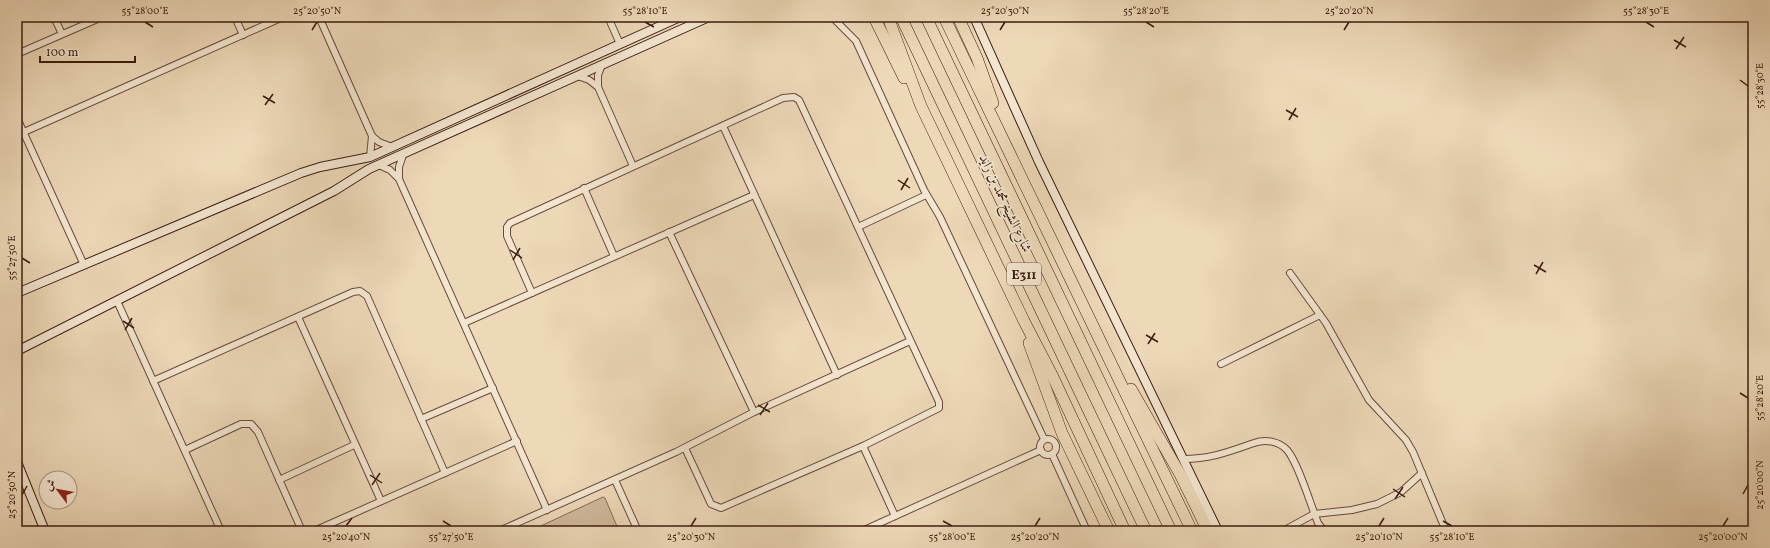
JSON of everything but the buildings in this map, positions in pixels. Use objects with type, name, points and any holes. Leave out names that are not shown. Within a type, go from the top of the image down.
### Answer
[{"type":"highway","points":[[874,17],[900,71],[921,106]]},
{"type":"highway","points":[[888,17],[921,106],[1024,321],[1052,375],[1125,531]]},
{"type":"highway","name":"شارع الشيخ محمد بن زايد","points":[[901,17],[1146,531]]},
{"type":"highway","name":"شارع الشيخ محمد بن زايد","points":[[926,17],[1171,531]]},
{"type":"highway","points":[[944,17],[1003,136],[1192,531]]},
{"type":"highway","points":[[958,17],[984,77],[1003,136]]},
{"type":"highway","points":[[1024,321],[1036,364],[1062,433],[1109,531]]},
{"type":"highway","points":[[1105,348],[1180,474],[1208,531]]},
{"type":"main road","points":[[17,293],[301,173],[320,167],[370,157],[680,17]]},
{"type":"main road","points":[[694,24],[703,17]]},
{"type":"main road","points":[[17,351],[334,191],[360,174],[709,17]]},
{"type":"main road","points":[[974,17],[1039,162],[1218,531]]},
{"type":"main road","points":[[17,462],[45,531]]},
{"type":"street","points":[[54,17],[62,34]]},
{"type":"street","points":[[17,54],[102,17]]},
{"type":"street","points":[[235,17],[243,35]]},
{"type":"street","points":[[24,132],[282,17]]},
{"type":"street","points":[[319,17],[372,136],[379,142],[392,147]]},
{"type":"street","points":[[608,17],[620,44]]},
{"type":"street","points":[[832,17],[856,41],[926,195],[940,217],[1044,439]]},
{"type":"street","points":[[602,65],[598,75],[598,87],[633,166]]},
{"type":"street","points":[[578,76],[589,80],[598,87]]},
{"type":"street","points":[[532,293],[507,236],[507,227],[514,221],[783,98],[794,97],[798,100],[939,402],[939,408],[863,446],[721,508],[711,504],[685,448]]},
{"type":"street","points":[[17,118],[84,265]]},
{"type":"street","points":[[723,126],[837,375]]},
{"type":"street","points":[[370,157],[372,136]]},
{"type":"street","points":[[403,155],[398,166],[399,179],[547,510]]},
{"type":"street","points":[[379,165],[390,170],[399,179]]},
{"type":"street","points":[[584,188],[614,256]]},
{"type":"street","points":[[464,323],[754,195]]},
{"type":"street","points":[[858,227],[926,195]]},
{"type":"street","points":[[669,232],[754,412]]},
{"type":"street","points":[[1290,274],[1320,315],[1369,400],[1406,440],[1422,473],[1446,531]]},
{"type":"street","points":[[153,380],[353,292],[360,291],[364,293],[445,473]]},
{"type":"street","points":[[117,301],[221,531]]},
{"type":"street","points":[[1221,364],[1320,315]]},
{"type":"street","points":[[298,317],[381,501]]},
{"type":"street","points":[[499,531],[685,448],[754,412],[910,341]]},
{"type":"street","points":[[421,419],[493,388]]},
{"type":"street","points":[[185,450],[241,424],[251,424],[258,432],[302,531]]},
{"type":"street","points":[[1044,439],[1051,439],[1055,443],[1056,450],[1052,454],[1045,454],[1041,450],[1040,445],[1044,439]]},
{"type":"street","points":[[314,531],[517,441]]},
{"type":"street","points":[[1183,459],[1218,456],[1261,441],[1276,443],[1282,446],[1292,457],[1314,514],[1324,531]]},
{"type":"street","points":[[279,480],[354,444]]},
{"type":"street","points":[[863,446],[895,516]]},
{"type":"street","points":[[862,531],[1041,450]]},
{"type":"street","points":[[1052,454],[1087,531]]},
{"type":"street","points":[[1283,531],[1314,514],[1352,510],[1377,504],[1401,492],[1422,473]]},
{"type":"street","points":[[615,480],[638,531]]},
{"type":"shaded area","points":[[603,497],[605,498],[619,531],[530,531]]}]
